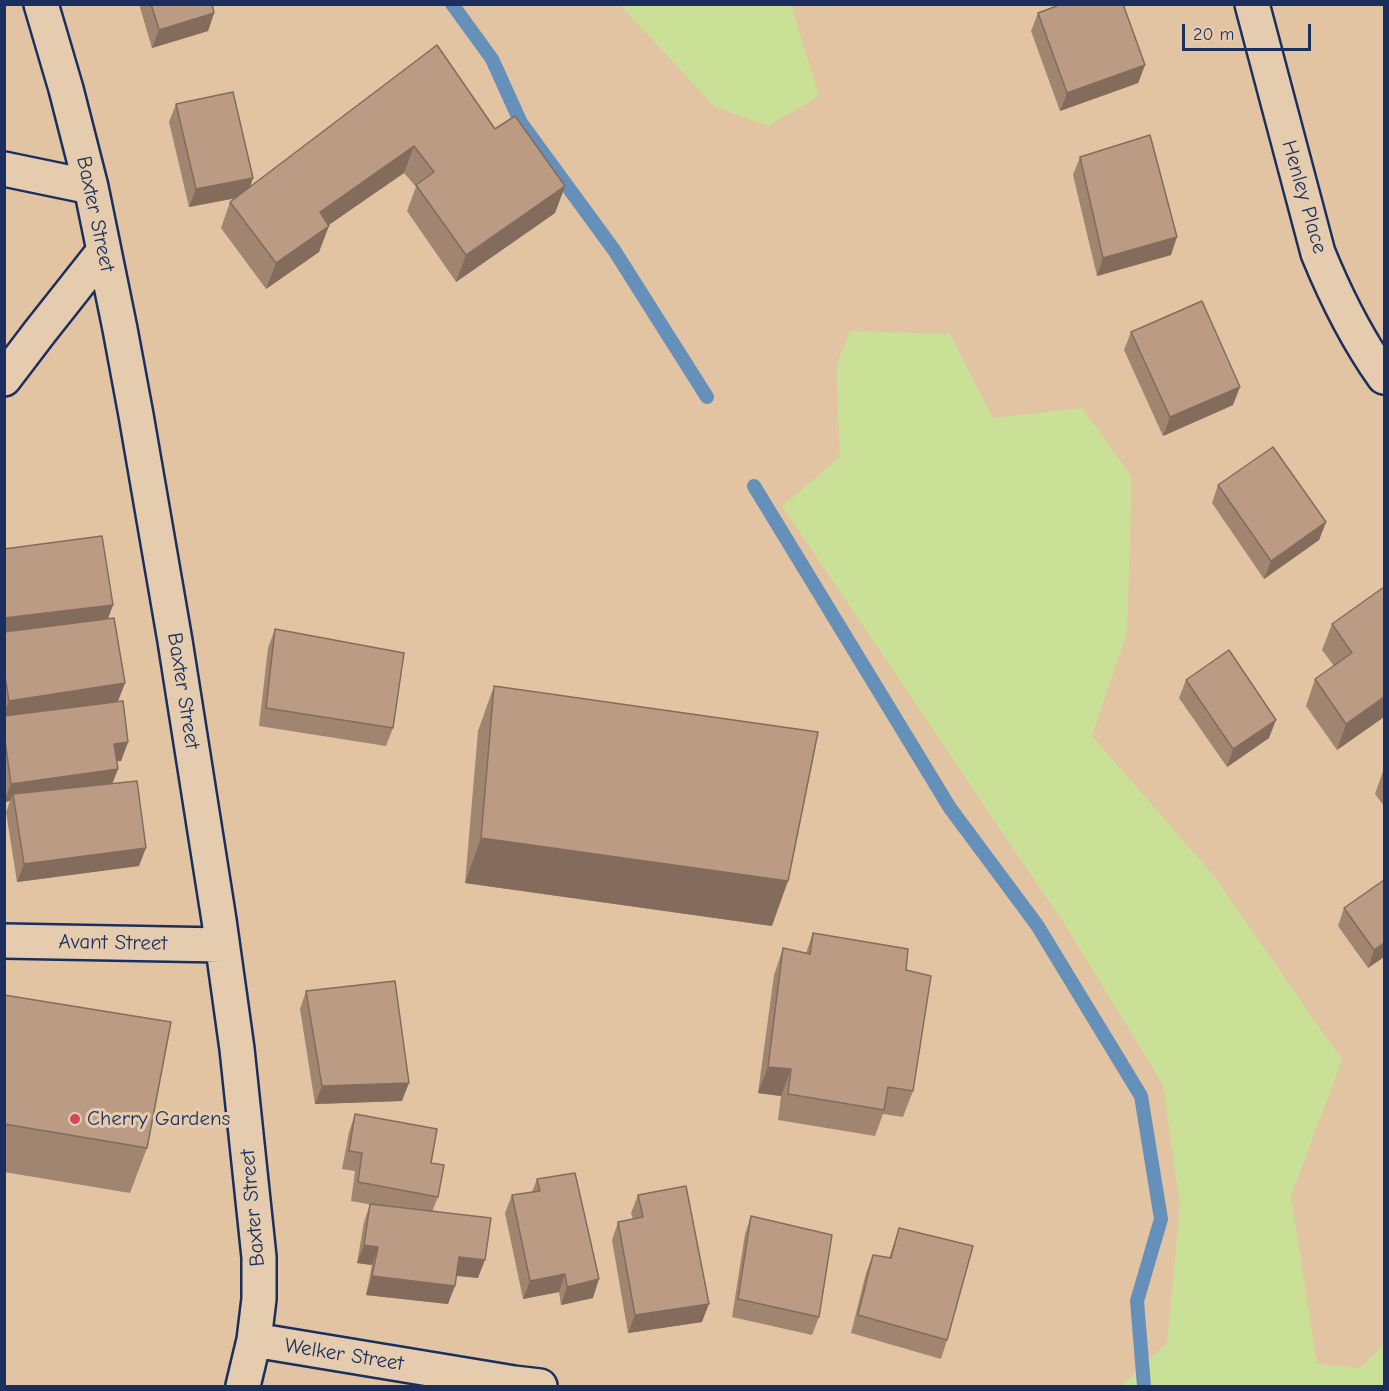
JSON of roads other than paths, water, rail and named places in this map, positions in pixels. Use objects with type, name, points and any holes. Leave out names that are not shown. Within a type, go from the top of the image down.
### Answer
[{"type":"street","name":"Baxter Street","points":[[41,4],[91,187],[120,329],[162,560],[219,920],[237,1049],[259,1257],[259,1299],[254,1341],[243,1386]]},
{"type":"street","name":"Henley Place","points":[[1252,4],[1318,254],[1332,288],[1367,353],[1384,377]]},
{"type":"street","points":[[4,169],[91,187]]},
{"type":"street","points":[[4,379],[103,252]]},
{"type":"street","name":"Avant Street","points":[[4,940],[222,945]]},
{"type":"street","name":"Welker Street","points":[[254,1341],[540,1386]]},
{"type":"waterway","points":[[452,4],[492,59],[521,123],[614,250],[707,397]]},
{"type":"waterway","points":[[754,486],[950,808],[1037,925],[1141,1096],[1161,1219],[1137,1301],[1144,1386]]},
{"type":"place","name":"Cherry Gardens","points":[[75,1119]]}]
